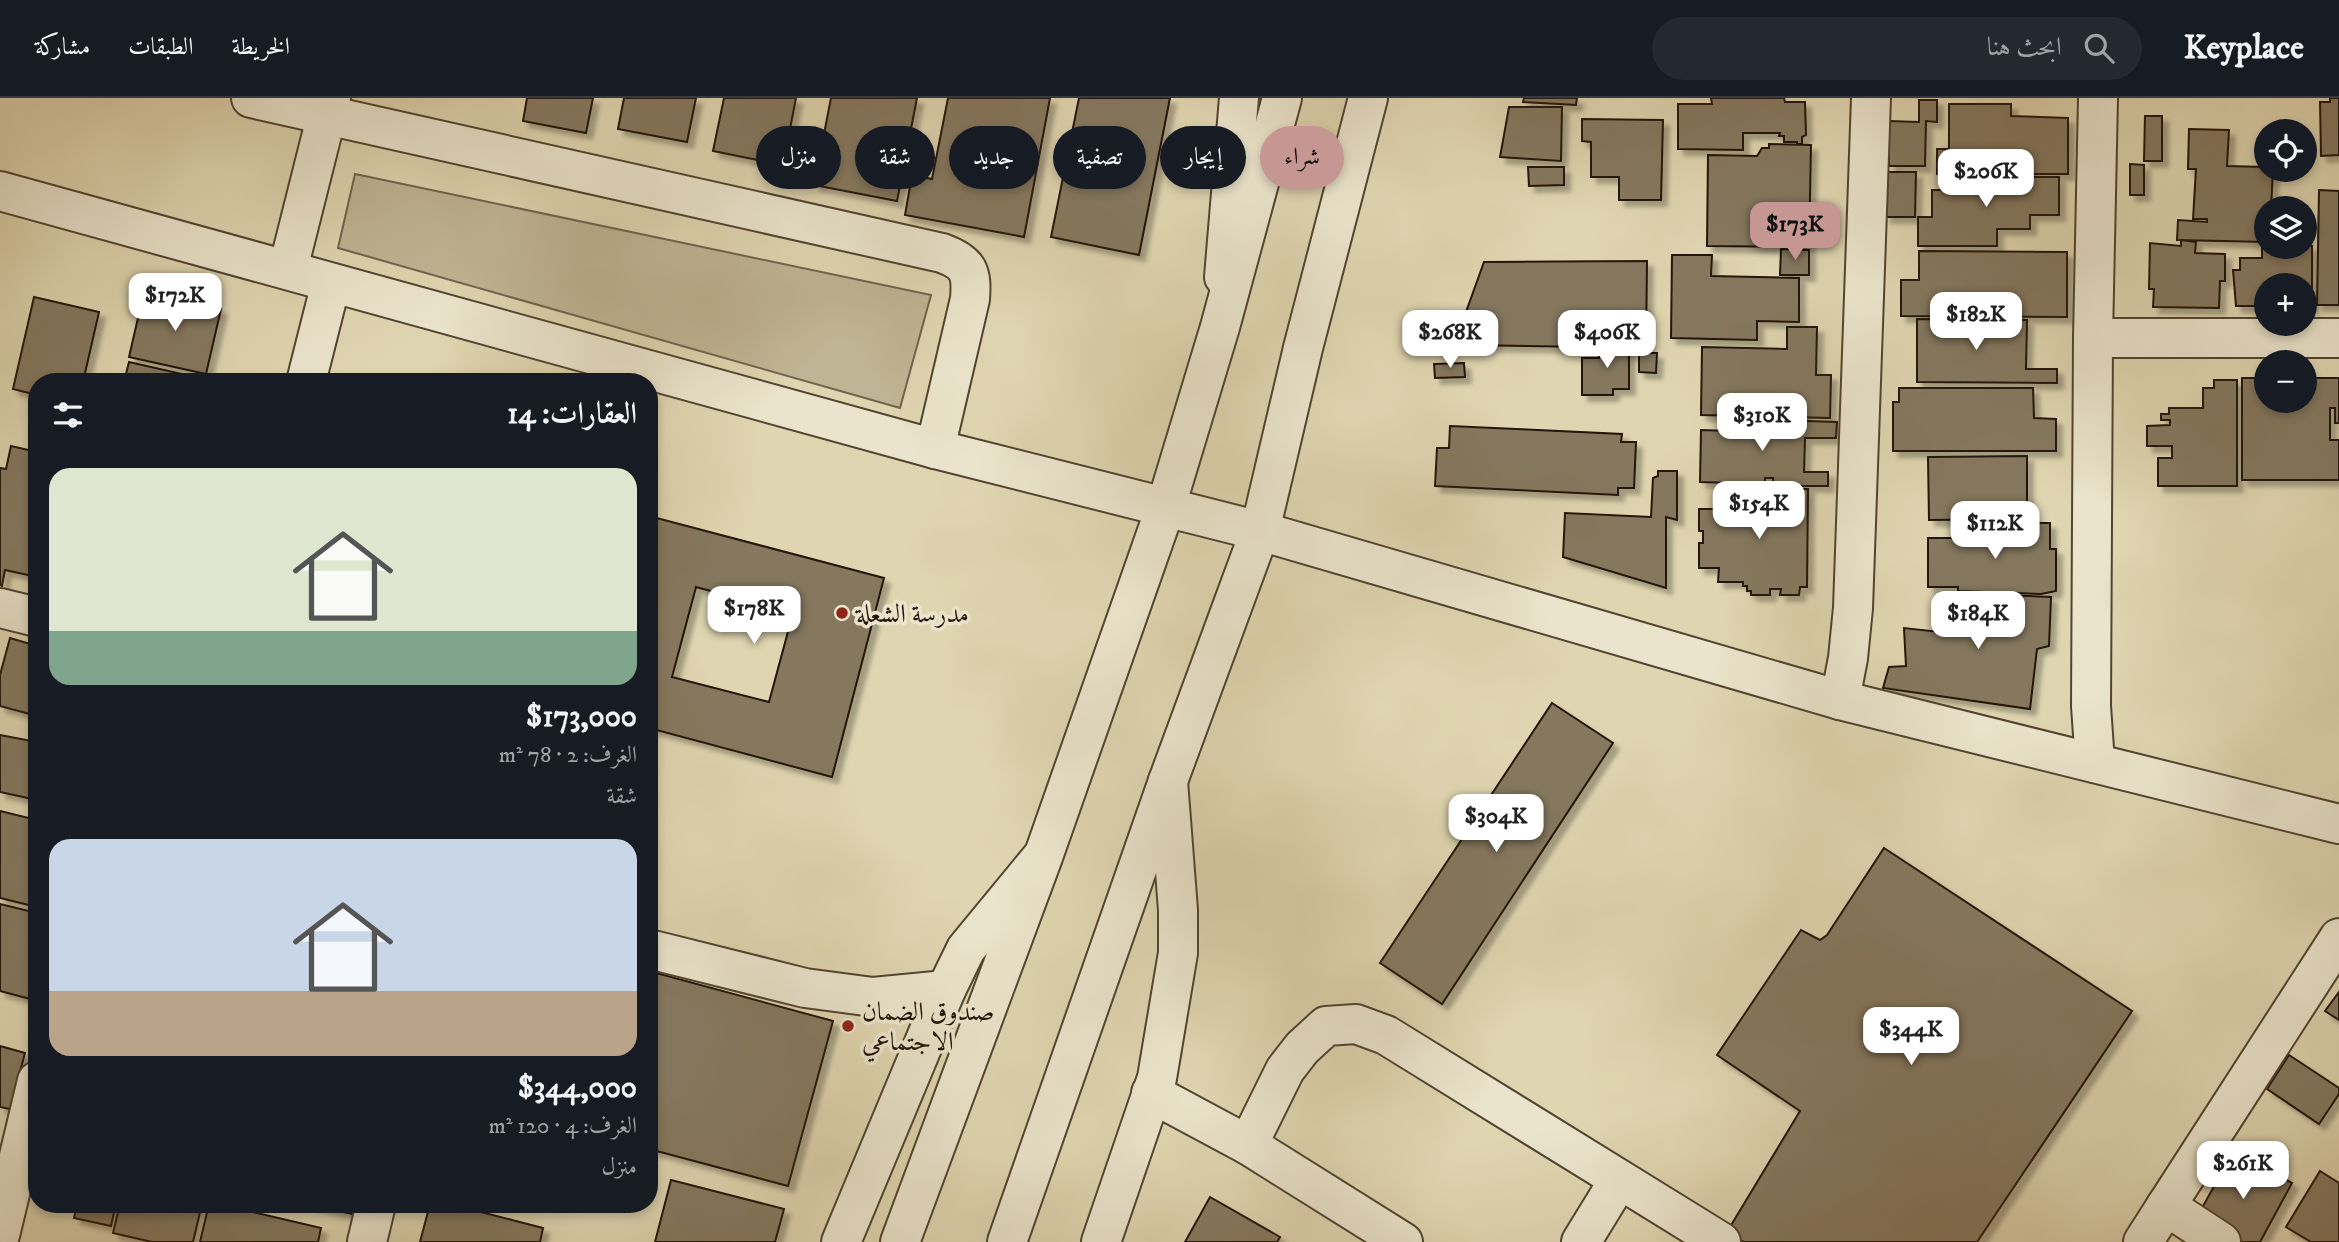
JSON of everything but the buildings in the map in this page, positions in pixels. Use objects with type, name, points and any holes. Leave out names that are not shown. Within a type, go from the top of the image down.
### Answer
[{"type":"street","points":[[251,98],[329,106],[958,259],[968,269],[971,280],[970,299],[935,449]]},
{"type":"street","points":[[1220,327],[1239,98]]},
{"type":"street","points":[[900,1242],[1043,857],[1167,506],[1220,327],[1282,98]]},
{"type":"street","points":[[1007,1242],[1168,781],[1260,531],[1303,348],[1368,98]]},
{"type":"street","points":[[1840,700],[1848,658],[1853,607],[1871,98]]},
{"type":"street","points":[[2095,763],[2091,706],[2093,338],[2098,98]]},
{"type":"street","points":[[288,270],[329,106]]},
{"type":"street","points":[[0,191],[935,449],[1260,531],[1840,700],[2095,763],[2338,817]]},
{"type":"street","points":[[308,373],[331,283]]},
{"type":"street","points":[[2093,338],[2339,338]]},
{"type":"street","points":[[0,608],[28,615]]},
{"type":"street","points":[[1101,1242],[1157,1078],[1178,953],[1178,910],[1168,781]]},
{"type":"street","points":[[841,1242],[946,990],[966,949],[1043,857]]},
{"type":"street","points":[[2143,1242],[2339,938]]},
{"type":"street","points":[[658,951],[805,988],[873,997],[946,990]]},
{"type":"street","points":[[1248,1145],[1285,1070],[1302,1048],[1326,1026],[1356,1024],[1386,1035],[1721,1242]]},
{"type":"street","points":[[1151,1093],[1248,1145],[1403,1242]]},
{"type":"street","points":[[0,1236],[28,1119]]},
{"type":"street","points":[[1581,1242],[1619,1180]]},
{"type":"street","points":[[2166,1206],[2221,1242]]},
{"type":"street","points":[[367,1242],[374,1213]]},
{"type":"shaded area","points":[[355,174],[931,295],[900,408],[338,248]]},
{"type":"place","name":"مدرسة الشعلة","points":[[842,613]]},
{"type":"place","name":"صندوق الضمان الاجتماعي","points":[[848,1026]]}]
